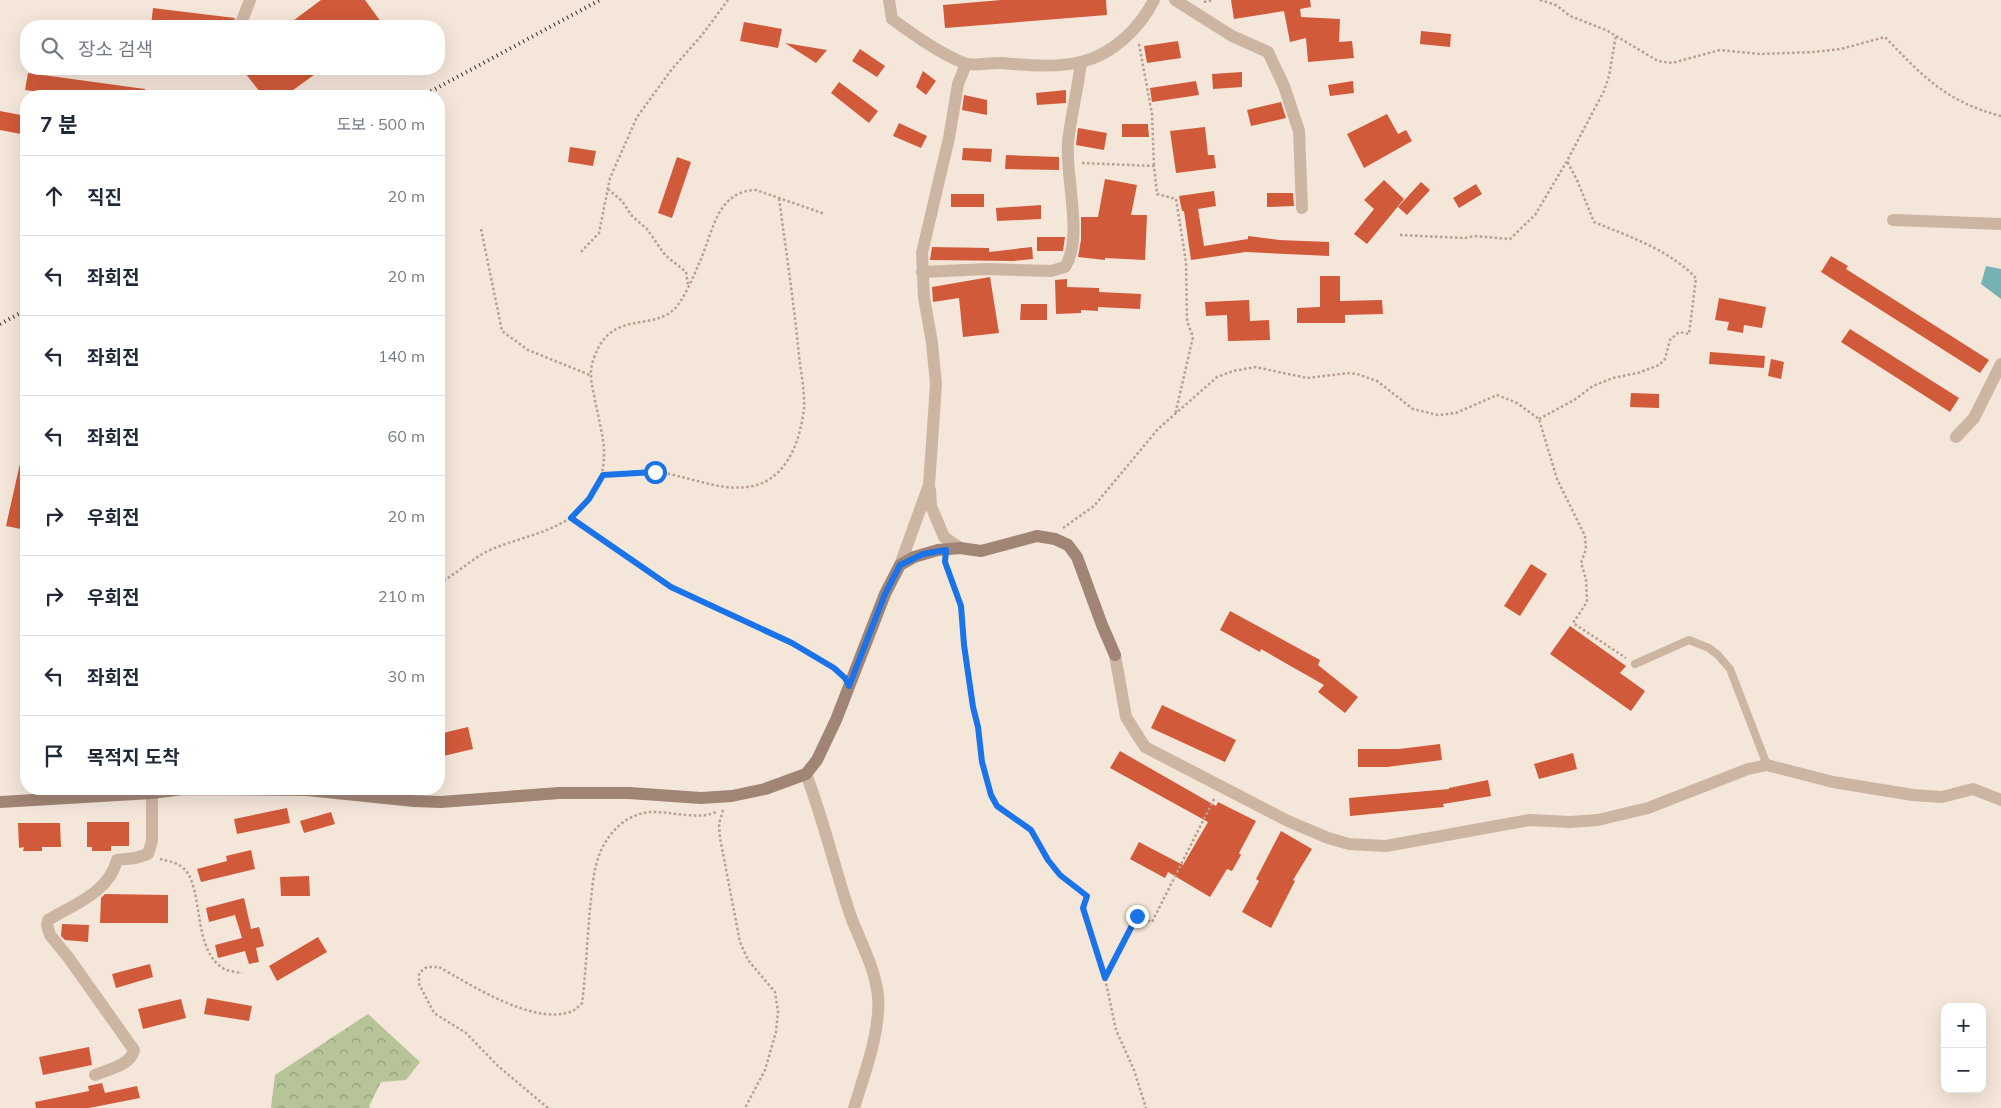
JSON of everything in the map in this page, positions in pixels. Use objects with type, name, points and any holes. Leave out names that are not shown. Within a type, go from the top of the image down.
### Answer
[{"type":"street","points":[[242,20],[250,0]]},
{"type":"street","points":[[889,0],[892,19],[928,43],[966,64],[992,62],[1028,65],[1065,65],[1081,62],[1107,51],[1136,26],[1154,0]]},
{"type":"street","points":[[1175,0],[1232,36],[1268,52],[1284,86],[1299,131],[1302,208]]},
{"type":"street","points":[[922,272],[988,269],[1051,271],[1065,267],[1070,259],[1074,237],[1068,142],[1081,62]]},
{"type":"street","points":[[960,548],[944,537],[932,506],[929,485],[936,384],[922,272],[922,253],[949,138],[958,84],[966,64]]},
{"type":"street","points":[[1894,220],[2001,224]]},
{"type":"street","points":[[1956,437],[1974,418],[2001,364]]},
{"type":"street","points":[[356,795],[441,802],[559,793],[629,793],[701,798],[732,796],[765,790],[806,774],[826,742],[885,594],[900,565],[929,485]]},
{"type":"street","points":[[900,565],[923,554],[960,548],[981,550],[1038,536],[1068,545],[1077,557],[1115,655],[1126,717],[1145,747],[1288,821],[1328,838],[1361,846],[1386,846],[1529,820],[1570,822],[1620,816],[1648,808],[1748,769],[1767,765],[1833,782],[1913,795],[1942,797],[1973,789],[2001,800]]},
{"type":"street","points":[[806,774],[818,806],[829,848],[852,918],[870,966],[878,996],[875,1031],[854,1108]]},
{"type":"street","points":[[0,802],[118,795]]},
{"type":"street","points":[[95,1075],[125,1063],[133,1056],[134,1050],[68,957],[50,935],[47,925],[48,920],[96,892],[114,871],[118,860],[148,854],[152,841],[152,795]]},
{"type":"lane","points":[[1635,664],[1689,640],[1709,648],[1730,669],[1767,765]]},
{"type":"path","points":[[581,252],[599,234],[615,163],[637,117],[666,76],[702,35],[728,0]]},
{"type":"path","points":[[1540,0],[1556,5],[1570,16],[1616,35],[1658,61],[1672,63],[1720,50],[1760,54],[1813,52],[1840,49],[1886,37],[1926,78],[1952,97],[1976,109],[2001,116]]},
{"type":"path","points":[[1136,26],[1152,114],[1154,166],[1158,194],[1176,199],[1186,262],[1187,321],[1194,337],[1175,416]]},
{"type":"path","points":[[1400,235],[1465,238],[1474,236],[1510,239],[1534,214],[1567,161],[1604,91],[1609,76],[1616,35]]},
{"type":"path","points":[[1540,419],[1574,400],[1593,386],[1612,378],[1638,373],[1660,365],[1665,359],[1670,340],[1678,332],[1689,334],[1696,278],[1683,264],[1653,246],[1594,222],[1567,161]]},
{"type":"path","points":[[1068,163],[1154,166]]},
{"type":"path","points":[[608,189],[622,201],[632,216],[647,228],[666,255],[686,272],[688,287]]},
{"type":"path","points":[[445,580],[489,550],[550,529],[571,518],[589,499],[603,475],[605,463],[603,440],[590,375],[593,358],[609,333],[622,325],[659,319],[671,313],[680,303],[700,261],[716,219],[722,207],[733,196],[744,190],[756,190],[825,214]]},
{"type":"path","points":[[603,475],[655,472],[740,488],[755,486],[768,479],[787,462],[798,438],[804,406],[798,340],[779,198]]},
{"type":"path","points":[[481,229],[502,331],[528,350],[590,375]]},
{"type":"path","points":[[1038,536],[1058,531],[1094,506],[1158,429],[1217,378],[1233,371],[1256,367],[1307,378],[1349,373],[1357,374],[1377,381],[1413,409],[1438,415],[1456,413],[1497,395],[1518,403],[1540,419],[1556,479],[1585,536],[1586,548],[1581,563],[1586,579],[1587,602],[1573,623],[1635,664]]},
{"type":"path","points":[[571,518],[671,587],[792,643],[834,668],[845,678],[849,686]]},
{"type":"path","points":[[946,550],[945,562],[961,606],[964,645],[973,707],[978,727],[982,762],[991,795],[997,806],[1031,830],[1048,860],[1060,875],[1087,896],[1083,908],[1105,978],[1116,1030],[1134,1070],[1146,1108]]},
{"type":"path","points":[[1105,978],[1137,916],[1152,922],[1220,786]]},
{"type":"path","points":[[548,1108],[498,1066],[466,1033],[434,1012],[419,984],[419,973],[427,967],[439,967],[510,1006],[556,1015],[572,1012],[582,1004],[593,885],[600,852],[618,826],[630,817],[640,813],[713,814],[724,806],[719,824],[720,838],[740,942],[748,960],[775,992],[778,1012],[776,1032],[765,1070],[745,1108]]},
{"type":"path","points":[[148,854],[183,867],[191,880],[204,942],[212,959],[221,968],[242,973]]},
{"type":"green space","points":[[368,1014],[420,1062],[406,1080],[381,1082],[369,1106],[370,1108],[271,1108],[275,1075]]},
{"type":"water","points":[[1986,266],[2001,269],[2001,299],[1981,284]]},
{"type":"building","points":[[321,0],[365,0],[380,20],[294,20]]},
{"type":"building","points":[[1001,0],[1106,0],[1107,15],[945,28],[943,5]]},
{"type":"building","points":[[1231,0],[1310,0],[1311,7],[1300,9],[1301,17],[1340,19],[1339,42],[1352,41],[1354,58],[1308,62],[1306,38],[1290,42],[1284,11],[1234,19]]},
{"type":"building","points":[[153,8],[235,18],[234,20],[152,20]]},
{"type":"building","points":[[744,22],[782,29],[778,48],[740,41]]},
{"type":"building","points":[[1421,31],[1451,34],[1450,47],[1420,44]]},
{"type":"building","points":[[1178,41],[1181,58],[1147,63],[1144,46]]},
{"type":"building","points":[[785,43],[827,50],[816,63]]},
{"type":"building","points":[[860,49],[885,66],[877,77],[852,61]]},
{"type":"building","points":[[923,71],[936,81],[926,95],[916,87]]},
{"type":"building","points":[[1242,72],[1242,87],[1213,89],[1212,74]]},
{"type":"building","points":[[28,75],[43,75],[145,89],[145,90],[25,90]]},
{"type":"building","points":[[247,75],[314,75],[293,90],[258,90]]},
{"type":"building","points":[[1196,81],[1199,95],[1152,102],[1150,88]]},
{"type":"building","points":[[1353,81],[1354,93],[1330,96],[1328,85]]},
{"type":"building","points":[[839,82],[878,111],[869,123],[831,93]]},
{"type":"building","points":[[1066,90],[1066,103],[1037,105],[1036,93]]},
{"type":"building","points":[[964,95],[987,100],[987,115],[962,110]]},
{"type":"building","points":[[1281,102],[1286,118],[1251,126],[1247,110]]},
{"type":"building","points":[[0,111],[20,115],[20,134],[0,130]]},
{"type":"building","points":[[1387,114],[1398,134],[1406,130],[1412,141],[1364,168],[1347,134]]},
{"type":"building","points":[[899,123],[927,136],[921,148],[893,136]]},
{"type":"building","points":[[1122,124],[1148,124],[1149,137],[1122,137]]},
{"type":"building","points":[[1205,127],[1208,155],[1214,155],[1216,168],[1176,173],[1170,131]]},
{"type":"building","points":[[1078,128],[1107,133],[1104,150],[1076,145]]},
{"type":"building","points":[[570,147],[596,151],[593,166],[568,162]]},
{"type":"building","points":[[963,148],[992,149],[991,162],[962,160]]},
{"type":"building","points":[[1006,155],[1059,157],[1059,170],[1005,169]]},
{"type":"building","points":[[677,157],[691,162],[672,218],[658,213]]},
{"type":"building","points":[[1105,179],[1137,185],[1131,215],[1147,215],[1145,260],[1105,258],[1105,260],[1078,257],[1081,240],[1081,217],[1098,217]]},
{"type":"building","points":[[1384,180],[1404,199],[1367,244],[1354,234],[1374,209],[1364,200]]},
{"type":"building","points":[[1421,182],[1430,190],[1407,215],[1398,207]]},
{"type":"building","points":[[1476,184],[1482,194],[1459,208],[1453,198]]},
{"type":"building","points":[[1214,191],[1216,206],[1198,209],[1204,246],[1248,239],[1248,236],[1279,240],[1329,242],[1329,256],[1246,252],[1191,260],[1184,211],[1182,211],[1179,196]]},
{"type":"building","points":[[1267,193],[1293,193],[1294,206],[1267,207]]},
{"type":"building","points":[[951,194],[984,194],[984,207],[951,207]]},
{"type":"building","points":[[1041,205],[1041,219],[997,221],[996,208]]},
{"type":"building","points":[[1037,237],[1065,237],[1063,251],[1037,251]]},
{"type":"building","points":[[932,247],[989,248],[989,252],[1032,247],[1033,259],[1014,261],[930,260]]},
{"type":"building","points":[[1831,256],[1848,266],[1846,269],[1989,360],[1980,373],[1821,272]]},
{"type":"building","points":[[1320,276],[1340,276],[1340,301],[1382,300],[1383,314],[1345,315],[1345,323],[1297,323],[1297,308],[1320,307]]},
{"type":"building","points":[[990,277],[999,333],[963,337],[959,298],[933,302],[932,287]]},
{"type":"building","points":[[1067,279],[1067,287],[1099,288],[1099,292],[1141,294],[1140,309],[1098,307],[1098,311],[1081,310],[1081,313],[1056,314],[1055,280]]},
{"type":"building","points":[[1719,298],[1766,307],[1762,328],[1744,325],[1743,333],[1727,330],[1729,322],[1715,320]]},
{"type":"building","points":[[1249,300],[1250,321],[1269,320],[1270,340],[1228,341],[1227,315],[1206,316],[1205,302]]},
{"type":"building","points":[[1021,304],[1047,304],[1047,320],[1020,320]]},
{"type":"building","points":[[1850,329],[1959,398],[1950,412],[1841,342]]},
{"type":"building","points":[[1710,352],[1765,356],[1764,368],[1709,364]]},
{"type":"building","points":[[1771,359],[1784,362],[1781,379],[1768,376]]},
{"type":"building","points":[[1631,393],[1659,394],[1659,408],[1630,407]]},
{"type":"building","points":[[20,463],[20,529],[6,526]]},
{"type":"building","points":[[1531,564],[1547,574],[1520,616],[1504,606]]},
{"type":"building","points":[[1230,611],[1320,660],[1318,665],[1358,697],[1345,713],[1318,692],[1324,685],[1261,649],[1260,652],[1220,630]]},
{"type":"building","points":[[1570,626],[1626,666],[1620,673],[1645,691],[1631,711],[1550,654]]},
{"type":"building","points":[[1162,705],[1236,740],[1225,762],[1151,728]]},
{"type":"building","points":[[468,727],[473,749],[445,756],[445,733]]},
{"type":"building","points":[[1440,744],[1442,760],[1387,767],[1358,767],[1358,749],[1399,749]]},
{"type":"building","points":[[1120,751],[1216,806],[1218,802],[1256,821],[1232,871],[1227,869],[1210,897],[1168,872],[1165,878],[1130,859],[1139,842],[1183,865],[1208,822],[1110,768]]},
{"type":"building","points":[[1573,753],[1577,769],[1539,779],[1534,764]]},
{"type":"building","points":[[1488,780],[1491,796],[1443,804],[1444,807],[1350,816],[1349,798],[1449,789]]},
{"type":"building","points":[[287,808],[290,823],[237,834],[234,819]]},
{"type":"building","points":[[331,812],[335,824],[304,833],[300,821]]},
{"type":"building","points":[[87,822],[129,822],[129,846],[111,846],[111,851],[92,851],[92,847],[87,847]]},
{"type":"building","points":[[18,823],[60,823],[61,847],[42,847],[42,851],[23,851],[24,847],[19,848]]},
{"type":"building","points":[[1281,831],[1312,849],[1293,880],[1295,881],[1271,928],[1242,912],[1259,881],[1256,879]]},
{"type":"building","points":[[251,850],[255,869],[201,882],[197,869],[227,861],[226,856]]},
{"type":"building","points":[[309,876],[310,896],[281,896],[280,877]]},
{"type":"building","points":[[105,894],[168,895],[168,923],[100,923],[101,898]]},
{"type":"building","points":[[244,898],[251,929],[259,927],[264,946],[256,948],[259,962],[249,964],[245,951],[218,958],[215,945],[242,938],[235,915],[209,922],[206,908]]},
{"type":"building","points":[[62,924],[89,925],[88,942],[65,940],[61,936]]},
{"type":"building","points":[[318,937],[327,952],[277,981],[269,966]]},
{"type":"building","points":[[150,964],[153,977],[116,988],[112,974]]},
{"type":"building","points":[[207,998],[252,1006],[249,1021],[204,1014]]},
{"type":"building","points":[[181,999],[186,1018],[143,1029],[138,1009]]},
{"type":"building","points":[[89,1047],[92,1065],[43,1075],[39,1057]]},
{"type":"building","points":[[102,1083],[105,1093],[137,1086],[140,1098],[89,1108],[36,1108],[35,1102],[89,1091],[88,1086]]},
{"type":"railway","points":[[433,90],[600,0]]},
{"type":"railway","points":[[0,324],[20,313]]},
{"type":"route","points":[[655,472],[603,475],[589,499],[571,518],[671,587],[792,643],[834,668],[845,678],[849,686],[871,627],[900,565],[923,554],[946,550],[945,562],[961,606],[964,645],[973,707],[978,727],[982,762],[991,795],[997,806],[1031,830],[1048,860],[1060,875],[1087,896],[1083,908],[1105,978],[1137,916]]}]
